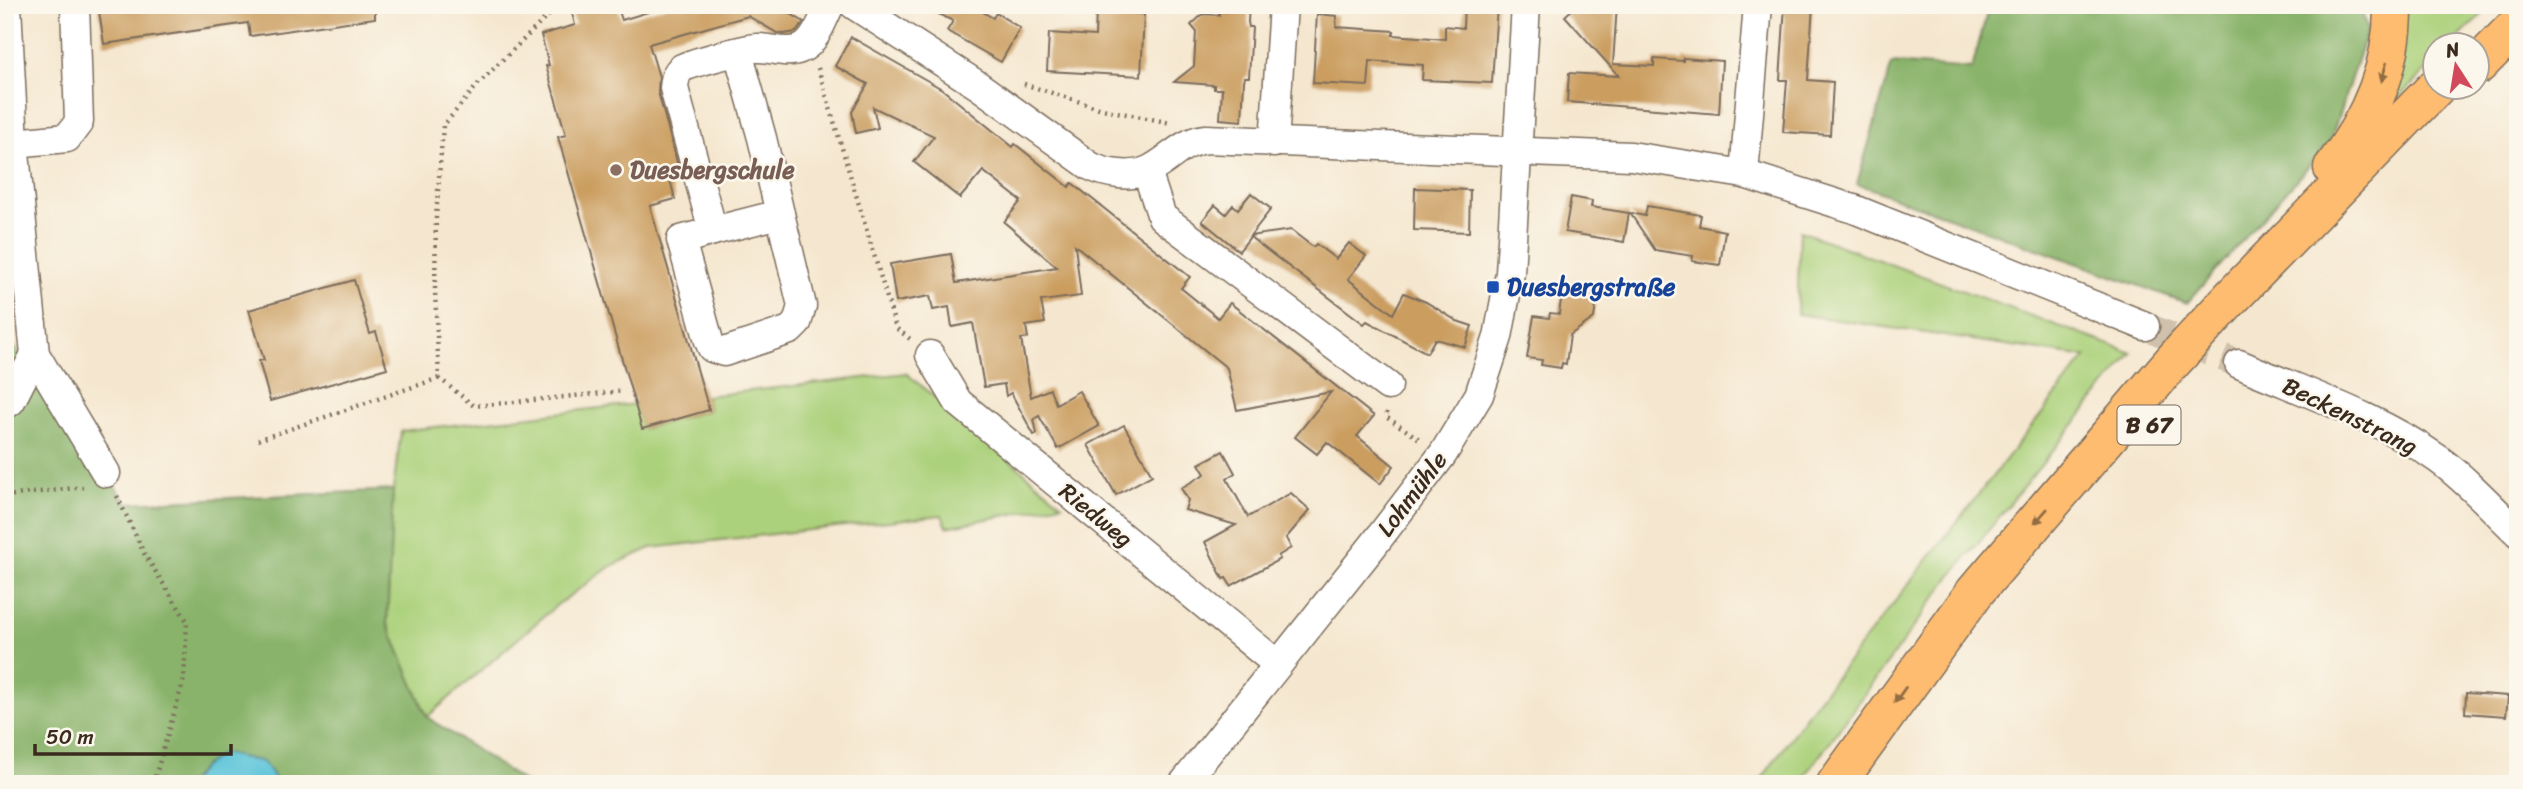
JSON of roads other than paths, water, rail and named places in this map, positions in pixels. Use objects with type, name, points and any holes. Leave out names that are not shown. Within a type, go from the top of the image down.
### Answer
[{"type":"highway","points":[[2230,299],[2355,139],[2379,88],[2394,36],[2393,5]]},
{"type":"highway","points":[[2490,32],[2516,5]]},
{"type":"highway","points":[[2492,50],[2518,24]]},
{"type":"highway","name":"B 67","points":[[1836,784],[1975,592],[2230,299],[2422,100]]},
{"type":"highway","name":"B 67","points":[[1867,784],[1994,611],[2195,369],[2443,102]]},
{"type":"street","points":[[7,5],[14,143],[35,354],[105,485]]},
{"type":"street","points":[[14,143],[66,138],[79,122],[75,5]]},
{"type":"street","points":[[713,231],[674,88],[676,76],[683,67],[755,48],[788,51],[801,49],[810,42],[831,5]]},
{"type":"street","points":[[1274,142],[1283,5]]},
{"type":"street","name":"Lohmühle","points":[[1183,784],[1372,547],[1443,453],[1479,395],[1498,337],[1510,274],[1526,5]]},
{"type":"street","points":[[1744,174],[1758,5]]},
{"type":"street","points":[[861,7],[1101,172],[1147,172],[1193,141],[1219,139],[1631,156],[1744,174],[1854,209],[2145,326]]},
{"type":"street","points":[[738,52],[780,214],[802,306],[797,323],[790,330],[724,352],[712,348],[681,240],[780,214]]},
{"type":"street","points":[[1147,172],[1162,217],[1388,386]]},
{"type":"street","points":[[5,405],[11,401],[35,354]]},
{"type":"street","name":"Riedweg","points":[[930,355],[958,402],[1277,664]]},
{"type":"street","name":"Beckenstrang","points":[[2239,364],[2383,426],[2439,460],[2518,533]]},
{"type":"water","points":[[222,753],[263,762],[279,784],[188,784],[204,766]]},
{"type":"tunnel","points":[[2145,326],[2239,364]]},
{"type":"place","name":"Duesbergschule","points":[[616,170]]},
{"type":"place","name":"Duesbergstraße","points":[[1493,287]]}]
